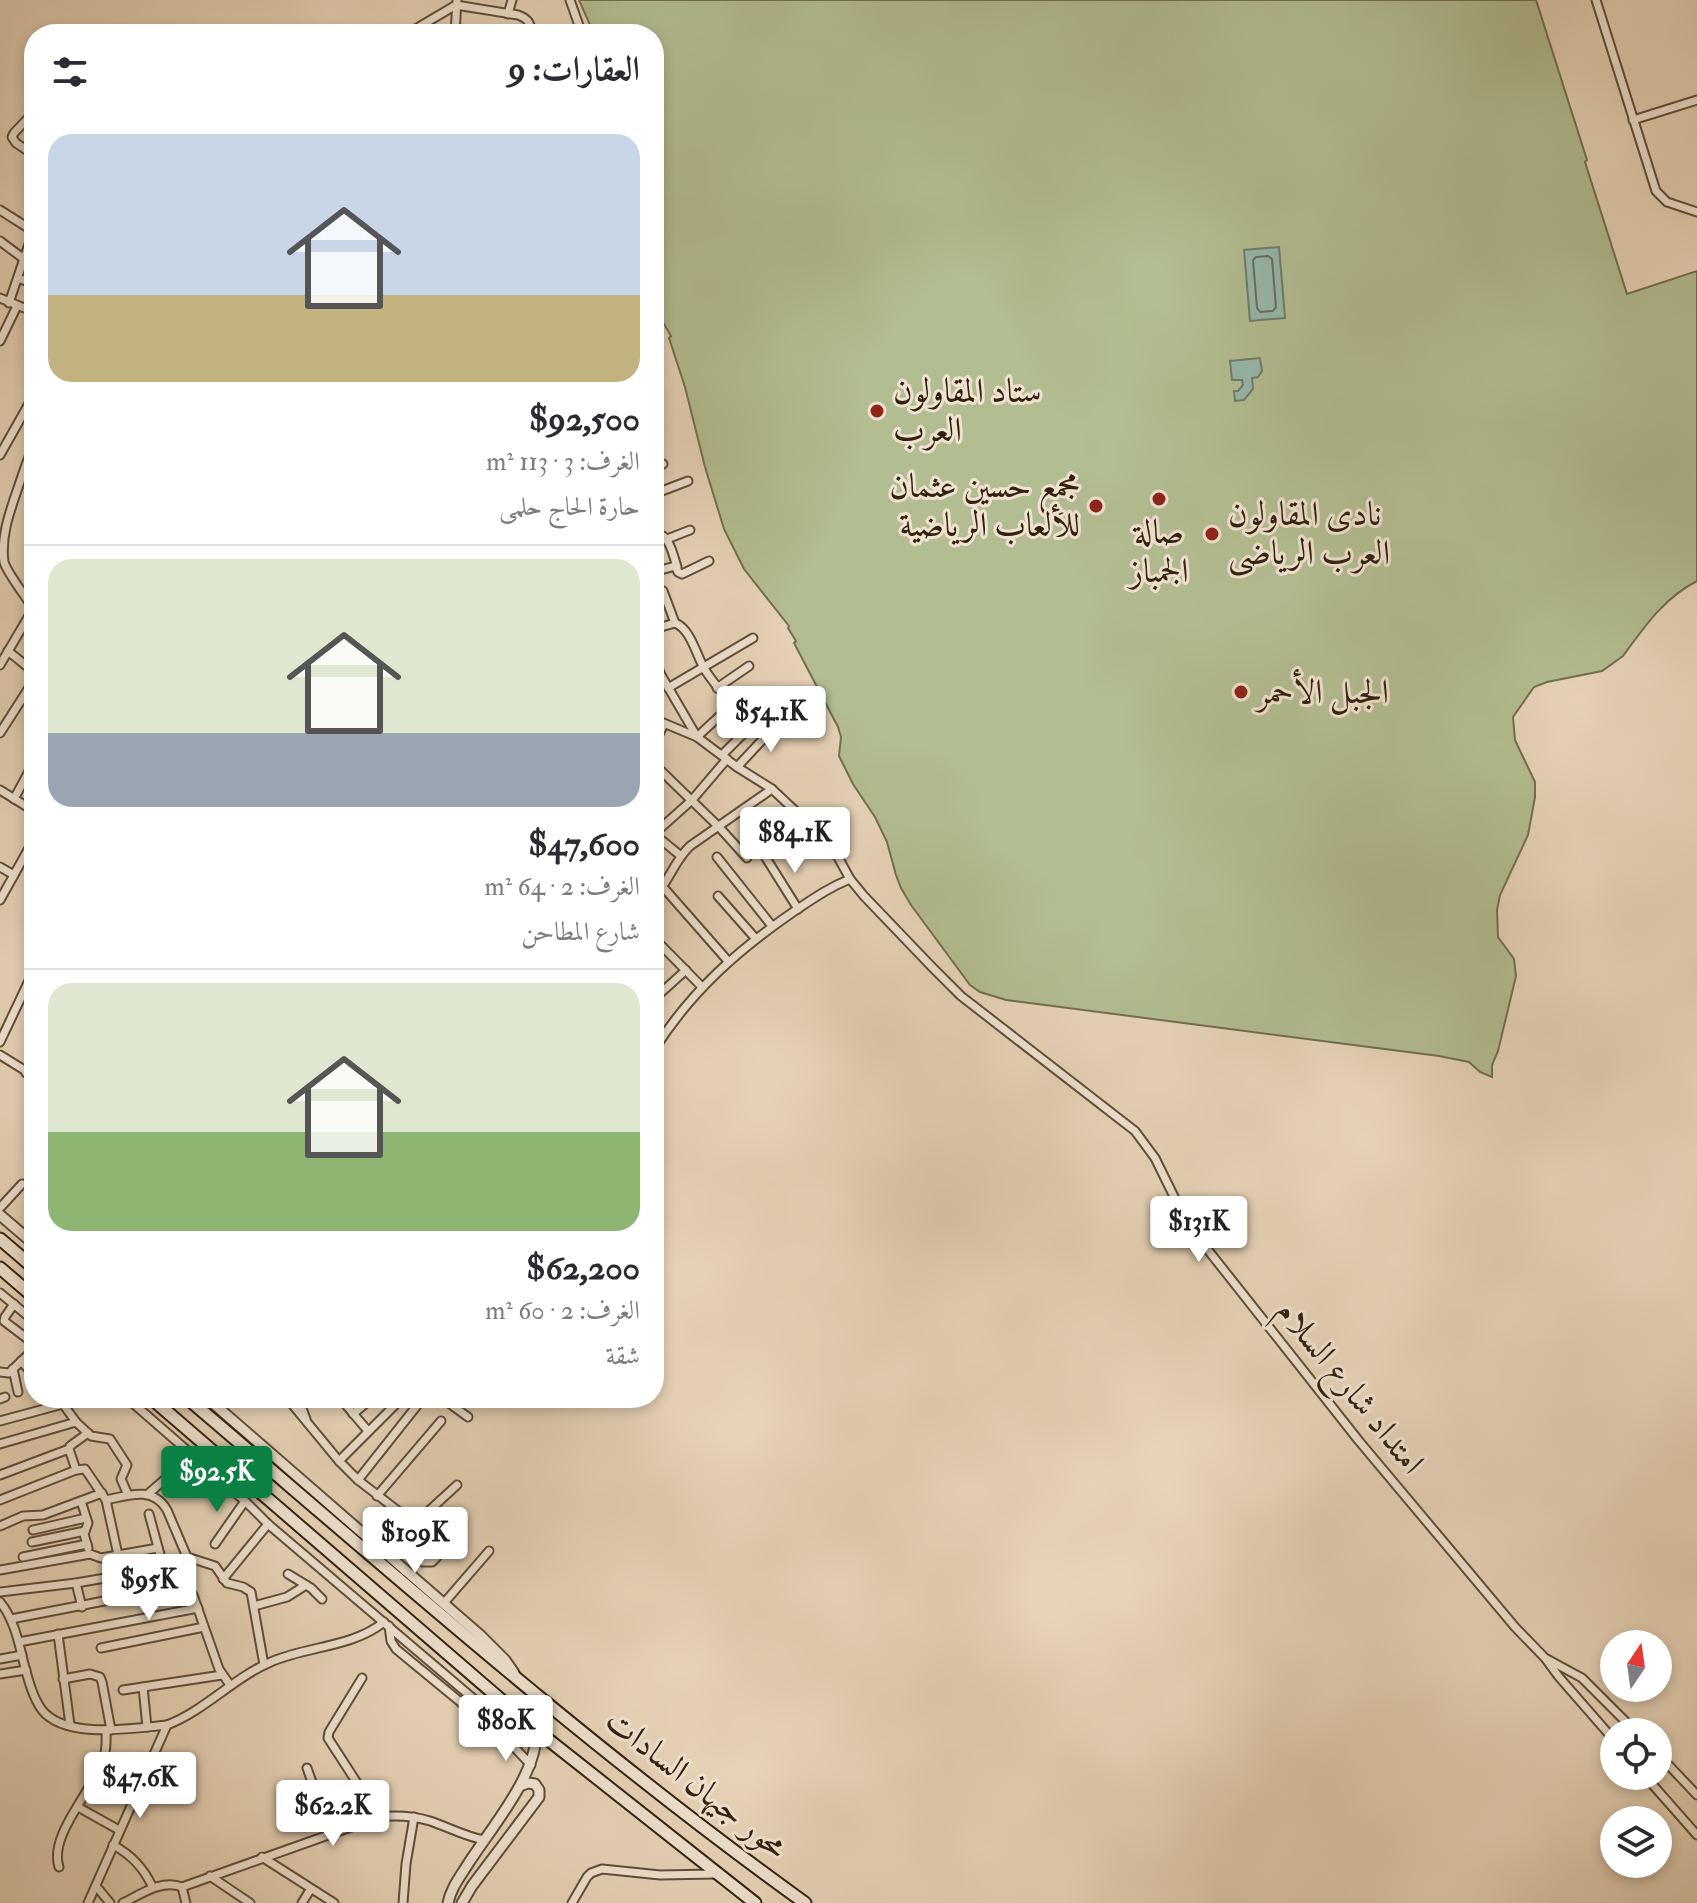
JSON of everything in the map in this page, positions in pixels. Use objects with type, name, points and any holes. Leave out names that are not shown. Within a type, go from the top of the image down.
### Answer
[{"type":"main road","points":[[0,1239],[24,1259]]},
{"type":"main road","points":[[0,1268],[24,1288]]},
{"type":"main road","name":"محور جيهان السادات","points":[[163,1408],[536,1730],[755,1903]]},
{"type":"main road","name":"محور جيهان السادات","points":[[199,1408],[676,1808],[805,1903]]},
{"type":"street","points":[[508,14],[512,0]]},
{"type":"street","points":[[570,0],[578,24]]},
{"type":"street","points":[[1596,0],[1659,196],[1671,205],[1697,212]]},
{"type":"street","points":[[455,24],[456,3]]},
{"type":"street","points":[[423,24],[456,3],[527,19],[531,24]]},
{"type":"street","points":[[1633,120],[1697,100]]},
{"type":"street","points":[[24,122],[12,137],[24,148]]},
{"type":"street","points":[[0,210],[24,224]]},
{"type":"street","points":[[0,241],[24,259],[0,341]]},
{"type":"street","points":[[18,278],[24,280]]},
{"type":"street","points":[[0,298],[24,308]]},
{"type":"street","points":[[0,455],[24,412]]},
{"type":"street","points":[[24,469],[2,536],[2,555],[24,596]]},
{"type":"street","points":[[664,490],[688,481]]},
{"type":"street","points":[[667,539],[690,530]]},
{"type":"street","points":[[664,535],[678,572],[682,574],[709,561]]},
{"type":"street","points":[[664,569],[677,567]]},
{"type":"street","points":[[664,594],[675,623],[684,628],[703,667],[732,705]]},
{"type":"street","points":[[664,626],[675,623]]},
{"type":"street","points":[[0,665],[24,624]]},
{"type":"street","points":[[668,688],[753,638]]},
{"type":"street","points":[[8,651],[24,664]]},
{"type":"street","points":[[717,688],[749,666]]},
{"type":"street","points":[[664,679],[697,737]]},
{"type":"street","points":[[697,737],[742,695]]},
{"type":"street","points":[[0,733],[24,696]]},
{"type":"street","points":[[664,825],[692,800],[724,757],[771,706]]},
{"type":"street","points":[[737,767],[781,720],[792,720],[804,732]]},
{"type":"street","points":[[664,724],[697,737]]},
{"type":"street","name":"امتداد شارع السلام","points":[[697,737],[772,789],[820,834],[850,879],[961,996],[1123,1120],[1143,1139],[1184,1217],[1204,1245],[1359,1441],[1545,1658]]},
{"type":"street","points":[[664,773],[747,858]]},
{"type":"street","points":[[14,799],[24,780]]},
{"type":"street","points":[[664,885],[690,846],[772,789]]},
{"type":"street","points":[[0,790],[24,805]]},
{"type":"street","points":[[744,809],[768,838]]},
{"type":"street","points":[[664,842],[681,856]]},
{"type":"street","points":[[0,900],[24,857]]},
{"type":"street","points":[[717,857],[772,926]]},
{"type":"street","points":[[766,858],[798,909]]},
{"type":"street","points":[[0,867],[14,875]]},
{"type":"street","points":[[664,1028],[728,961],[772,926],[829,888],[850,879]]},
{"type":"street","points":[[664,888],[728,961]]},
{"type":"street","points":[[718,896],[756,939]]},
{"type":"street","points":[[664,948],[702,987]]},
{"type":"street","points":[[664,990],[686,970]]},
{"type":"street","points":[[0,1042],[24,991]]},
{"type":"street","points":[[0,1055],[24,1070]]},
{"type":"street","points":[[0,1208],[22,1184]]},
{"type":"street","points":[[0,1215],[24,1232]]},
{"type":"street","points":[[0,1293],[24,1312]]},
{"type":"street","points":[[14,1304],[4,1321],[24,1337]]},
{"type":"street","points":[[0,1373],[9,1373],[24,1356]]},
{"type":"street","points":[[21,1361],[24,1364]]},
{"type":"street","points":[[13,1369],[18,1392]]},
{"type":"street","points":[[0,1421],[48,1408]]},
{"type":"street","points":[[66,1408],[88,1433],[110,1439],[126,1461],[121,1479],[128,1495]]},
{"type":"street","points":[[139,1408],[268,1524],[502,1723],[518,1752],[531,1765]]},
{"type":"street","points":[[218,1408],[444,1603],[498,1652],[519,1679]]},
{"type":"street","points":[[295,1408],[358,1480],[415,1524]]},
{"type":"street","points":[[302,1408],[308,1425]]},
{"type":"street","points":[[348,1408],[368,1431]]},
{"type":"street","points":[[353,1414],[360,1408]]},
{"type":"street","points":[[339,1461],[392,1408]]},
{"type":"street","points":[[358,1480],[415,1408]]},
{"type":"street","points":[[456,1408],[468,1417]]},
{"type":"street","points":[[377,1496],[441,1421]]},
{"type":"street","points":[[0,1444],[76,1422]]},
{"type":"street","points":[[0,1475],[69,1449],[88,1433]]},
{"type":"street","points":[[69,1449],[76,1470]]},
{"type":"street","points":[[148,1494],[193,1455]]},
{"type":"street","points":[[0,1500],[76,1470],[88,1471],[104,1497],[118,1555]]},
{"type":"street","points":[[384,1552],[457,1485]]},
{"type":"street","points":[[0,1526],[23,1516],[43,1515],[81,1501],[128,1495],[148,1494],[154,1497],[164,1505],[187,1557],[215,1566],[229,1585],[247,1589],[253,1597],[264,1665]]},
{"type":"street","points":[[81,1501],[90,1554]]},
{"type":"street","points":[[215,1544],[245,1501]]},
{"type":"street","points":[[0,1592],[158,1569],[162,1565],[149,1514]]},
{"type":"street","points":[[33,1530],[86,1518]]},
{"type":"street","points":[[223,1579],[268,1524]]},
{"type":"street","points":[[32,1542],[85,1531]]},
{"type":"street","points":[[401,1537],[423,1562],[428,1563],[437,1557]]},
{"type":"street","points":[[23,1557],[87,1544]]},
{"type":"street","points":[[0,1570],[90,1554],[101,1558],[158,1548]]},
{"type":"street","points":[[444,1603],[489,1551]]},
{"type":"street","points":[[288,1574],[322,1599]]},
{"type":"street","points":[[125,1575],[130,1596]]},
{"type":"street","points":[[76,1583],[82,1607]]},
{"type":"street","points":[[254,1606],[287,1597],[306,1585]]},
{"type":"street","points":[[11,1619],[130,1596],[185,1589],[193,1595],[215,1660],[230,1685]]},
{"type":"street","points":[[0,1602],[11,1619],[32,1689],[42,1710],[51,1718],[86,1729],[167,1725],[191,1715],[230,1685],[264,1665],[359,1637],[386,1624]]},
{"type":"street","points":[[19,1642],[198,1608]]},
{"type":"street","points":[[386,1624],[396,1649],[498,1733],[509,1738]]},
{"type":"street","points":[[101,1648],[204,1627]]},
{"type":"street","points":[[58,1634],[70,1725]]},
{"type":"street","points":[[0,1659],[22,1655]]},
{"type":"street","points":[[1545,1658],[1582,1678],[1622,1718]]},
{"type":"street","points":[[1545,1658],[1600,1724]]},
{"type":"street","points":[[0,1674],[26,1670]]},
{"type":"street","points":[[59,1867],[56,1852],[104,1756],[109,1730],[100,1677],[90,1674],[63,1679]]},
{"type":"street","points":[[123,1690],[222,1675]]},
{"type":"street","points":[[362,1678],[328,1738],[379,1817]]},
{"type":"street","points":[[143,1687],[147,1727]]},
{"type":"street","points":[[1584,1706],[1599,1694]]},
{"type":"street","points":[[88,1903],[167,1725]]},
{"type":"street","points":[[448,1903],[455,1883],[531,1765],[536,1748],[536,1730]]},
{"type":"street","points":[[307,1768],[330,1833]]},
{"type":"street","points":[[1672,1769],[1697,1795]]},
{"type":"street","points":[[462,1903],[539,1797],[535,1784],[520,1786]]},
{"type":"street","points":[[1657,1790],[1697,1835]]},
{"type":"street","points":[[78,1807],[119,1830]]},
{"type":"street","points":[[123,1903],[153,1888],[167,1884],[182,1887],[379,1817],[396,1815],[428,1820],[484,1840]]},
{"type":"street","points":[[403,1903],[414,1817]]},
{"type":"street","points":[[113,1845],[133,1858],[153,1888]]},
{"type":"street","points":[[262,1857],[334,1903]]},
{"type":"street","points":[[572,1903],[587,1877],[602,1869],[660,1875],[719,1874]]},
{"type":"street","points":[[210,1876],[250,1903]]},
{"type":"street","points":[[96,1886],[110,1903]]},
{"type":"street","points":[[182,1887],[186,1903]]},
{"type":"street","points":[[302,1903],[310,1890]]},
{"type":"green space","name":"نادى المقاولون العرب الرياضى","points":[[579,0],[1536,0],[1627,294],[1697,271],[1697,581],[1665,604],[1623,656],[1602,671],[1534,687],[1513,717],[1515,740],[1535,782],[1535,797],[1528,835],[1500,895],[1497,910],[1498,937],[1514,959],[1516,976],[1492,1065],[1492,1077],[1469,1062],[1439,1056],[1006,1000],[980,992],[970,985],[901,888],[887,842],[839,756],[841,737],[838,727],[794,643],[796,641],[789,626],[744,569],[724,529],[669,338],[671,336],[664,324],[664,24],[590,24]]},
{"type":"water","points":[[1279,247],[1285,318],[1250,321],[1244,250]]},
{"type":"water","points":[[1260,358],[1262,371],[1258,377],[1252,378],[1253,389],[1244,400],[1235,401],[1234,391],[1243,385],[1242,380],[1232,380],[1230,361]]},
{"type":"place","name":"ستاد المقاولون العرب","points":[[877,411]]},
{"type":"place","name":"صالة الجمباز","points":[[1159,499]]},
{"type":"place","name":"مجمع حسين عثمان للألعاب الرياضية","points":[[1096,506]]},
{"type":"place","name":"نادى المقاولون العرب الرياضى","points":[[1212,534]]},
{"type":"place","name":"الجبل الأحمر","points":[[1241,692]]}]
